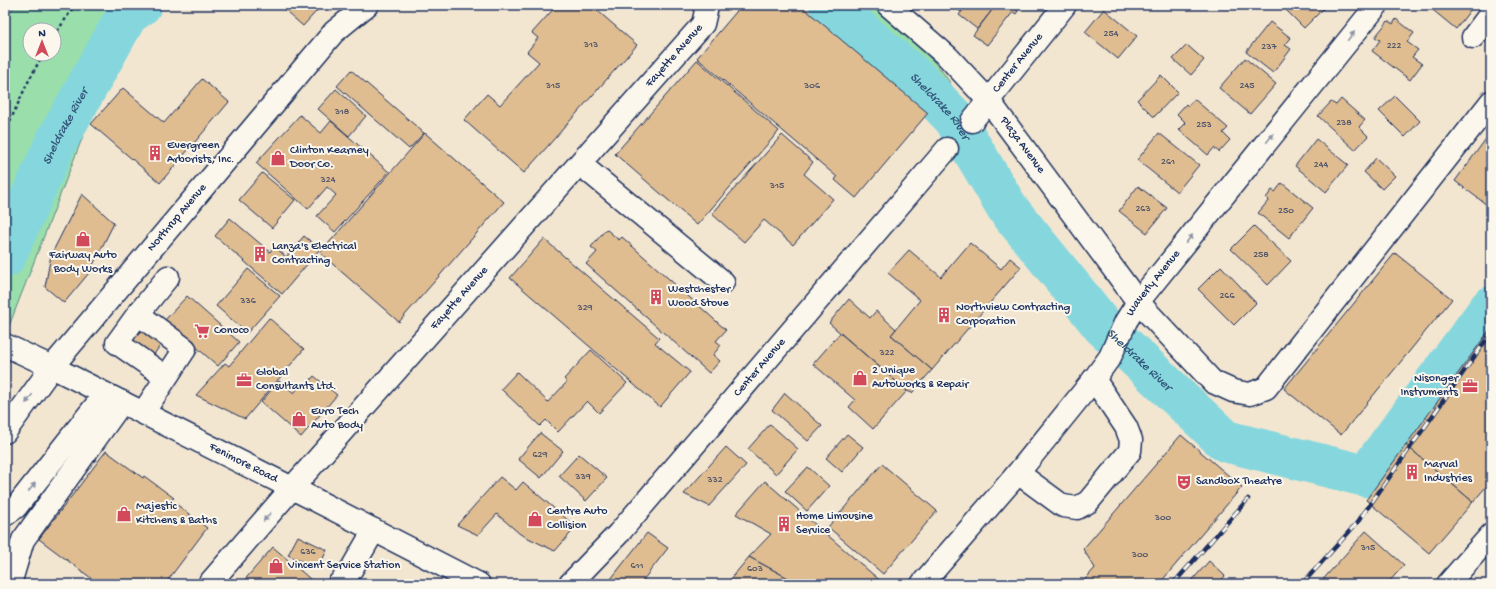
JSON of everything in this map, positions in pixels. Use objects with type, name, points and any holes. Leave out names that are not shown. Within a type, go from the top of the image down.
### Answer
[{"type":"street","name":"Northrup Avenue","points":[[5,432],[52,367],[334,32],[367,5]]},
{"type":"street","name":"Plaza Avenue","points":[[888,5],[948,57],[989,101],[1138,302],[1213,382],[1233,391],[1250,394],[1266,388],[1491,102]]},
{"type":"street","name":"Center Avenue","points":[[972,121],[1065,5]]},
{"type":"street","name":"Waverly Avenue","points":[[922,584],[1018,473],[1094,379],[1110,357],[1126,321],[1138,302],[1377,5]]},
{"type":"street","name":"Fayette Avenue","points":[[210,584],[292,488],[703,24],[705,8]]},
{"type":"street","points":[[1473,37],[1491,13]]},
{"type":"street","name":"Center Avenue","points":[[570,584],[619,534],[947,149]]},
{"type":"street","points":[[580,164],[723,282]]},
{"type":"street","points":[[166,376],[117,343],[135,317],[168,277]]},
{"type":"street","points":[[107,302],[135,317],[185,349],[142,413]]},
{"type":"street","name":"Fenimore Road","points":[[5,345],[52,367],[292,488],[479,584]]},
{"type":"street","points":[[1018,473],[1063,506],[1077,508],[1088,502],[1130,451],[1131,440],[1126,427],[1094,379]]},
{"type":"street","points":[[5,515],[16,507],[113,398]]},
{"type":"street","points":[[10,584],[23,540],[113,398]]},
{"type":"street","points":[[339,584],[351,570],[374,530]]},
{"type":"street","points":[[1448,584],[1491,535]]},
{"type":"path","points":[[62,24],[75,5]]},
{"type":"path","points":[[5,132],[39,62]]},
{"type":"green space","points":[[15,5],[165,5],[130,31],[83,111],[85,131],[9,326],[5,323],[5,20]]},
{"type":"green space","points":[[816,5],[871,5],[932,60],[951,85],[955,96],[954,114],[944,140],[935,109]]},
{"type":"building","points":[[279,5],[322,5],[303,26]]},
{"type":"building","points":[[557,5],[591,5],[637,45],[524,173],[464,120],[487,94],[500,105],[539,62],[527,52],[538,38],[532,33]]},
{"type":"building","points":[[742,5],[800,5],[928,113],[856,198],[835,180],[837,177],[697,58]]},
{"type":"building","points":[[952,5],[967,5],[961,12]]},
{"type":"building","points":[[967,5],[996,5],[977,29],[959,15]]},
{"type":"building","points":[[996,5],[1014,5],[1013,7],[1018,11],[1016,14],[1013,12],[987,45],[973,35]]},
{"type":"building","points":[[1281,5],[1327,5],[1304,28]]},
{"type":"building","points":[[1474,5],[1456,29],[1428,6]]},
{"type":"building","points":[[1104,9],[1137,36],[1118,59],[1085,32]]},
{"type":"building","points":[[1396,19],[1414,33],[1407,42],[1418,50],[1412,57],[1422,64],[1410,80],[1372,51],[1380,40],[1375,37],[1388,21],[1393,24]]},
{"type":"building","points":[[1270,22],[1291,38],[1285,45],[1291,49],[1273,73],[1246,52]]},
{"type":"building","points":[[1187,45],[1204,60],[1191,75],[1173,59]]},
{"type":"building","points":[[1245,58],[1276,84],[1250,114],[1219,88]]},
{"type":"building","points":[[697,60],[779,131],[697,225],[615,154]]},
{"type":"building","points":[[351,70],[424,133],[409,149],[337,86]]},
{"type":"building","points":[[1161,75],[1178,92],[1154,117],[1137,100]]},
{"type":"building","name":"Evergreen Arborists, Inc.","points":[[202,79],[229,102],[160,183],[91,124],[123,88],[164,123]]},
{"type":"building","points":[[336,89],[366,116],[349,136],[318,109]]},
{"type":"building","points":[[1395,96],[1420,121],[1405,137],[1379,111]]},
{"type":"building","points":[[1194,99],[1228,128],[1223,133],[1230,140],[1219,152],[1214,148],[1208,155],[1179,130],[1186,123],[1177,114],[1186,104],[1188,106]]},
{"type":"building","points":[[1341,99],[1365,120],[1359,127],[1368,136],[1355,150],[1318,116],[1331,102],[1336,105]]},
{"type":"building","points":[[300,115],[321,133],[331,121],[389,172],[335,232],[317,216],[336,195],[327,187],[308,209],[256,163]]},
{"type":"building","points":[[1491,132],[1491,208],[1455,181]]},
{"type":"building","points":[[425,133],[504,202],[399,322],[320,253]]},
{"type":"building","points":[[1159,133],[1199,165],[1177,192],[1137,160]]},
{"type":"building","points":[[782,135],[813,162],[804,174],[833,199],[793,245],[764,220],[744,242],[712,214]]},
{"type":"building","points":[[1316,139],[1348,165],[1326,192],[1295,166]]},
{"type":"building","points":[[1376,158],[1395,176],[1382,189],[1364,172]]},
{"type":"building","points":[[262,173],[295,200],[272,228],[239,200]]},
{"type":"building","points":[[1282,183],[1313,208],[1289,238],[1258,213],[1269,200],[1266,198],[1272,190],[1275,192]]},
{"type":"building","points":[[1138,186],[1167,208],[1147,233],[1119,211]]},
{"type":"building","name":"Fairway Auto Body Works","points":[[82,194],[114,223],[89,273],[64,303],[45,287],[51,255]]},
{"type":"building","name":"Lanza's Electrical Contracting","points":[[230,218],[270,252],[274,246],[286,257],[304,236],[320,249],[282,294],[215,236]]},
{"type":"building","points":[[1254,226],[1291,261],[1268,285],[1231,249]]},
{"type":"building","name":"Westchester Wood Stove","points":[[606,229],[619,240],[622,237],[726,330],[716,341],[721,345],[713,355],[720,361],[709,373],[586,264],[597,252],[591,247]]},
{"type":"building","points":[[544,239],[659,338],[655,343],[690,372],[660,407],[510,278]]},
{"type":"building","name":"Northview Contracting Corporation","points":[[970,243],[1001,269],[1010,258],[1021,267],[932,370],[891,335],[920,300],[888,273],[909,250],[941,277]]},
{"type":"building","points":[[1395,253],[1452,299],[1341,435],[1284,389]]},
{"type":"building","points":[[1221,266],[1256,303],[1234,325],[1198,289]]},
{"type":"building","points":[[248,269],[280,296],[247,333],[216,306]]},
{"type":"building","name":"Conoco","points":[[187,296],[239,342],[218,366],[165,320]]},
{"type":"building","points":[[849,299],[870,318],[876,311],[896,329],[891,335],[932,370],[912,393],[907,391],[829,323]]},
{"type":"building","name":"Global Consultants Ltd.","points":[[269,318],[304,349],[245,419],[196,395],[225,363],[229,366]]},
{"type":"building","points":[[142,325],[164,340],[150,360],[128,345]]},
{"type":"building","name":"Nisonger Instruments","points":[[1491,328],[1491,481],[1473,502],[1406,445]]},
{"type":"building","name":"2 Unique Autoworks & Repair","points":[[840,333],[907,391],[873,429],[849,407],[855,400],[813,364]]},
{"type":"building","points":[[591,350],[627,383],[599,413],[587,401],[558,432],[546,420],[540,426],[501,389],[517,372],[548,402],[567,382],[564,379]]},
{"type":"building","name":"Euro Tech Auto Body","points":[[314,376],[337,395],[301,437],[261,402],[279,381],[294,393],[303,382],[306,385]]},
{"type":"building","points":[[785,393],[822,426],[808,441],[772,410]]},
{"type":"building","points":[[770,424],[798,449],[776,474],[748,449]]},
{"type":"building","points":[[540,433],[563,451],[541,478],[518,459]]},
{"type":"building","points":[[847,434],[863,447],[842,472],[826,458]]},
{"type":"building","points":[[1181,435],[1242,487],[1159,584],[1081,584],[1095,568],[1083,549]]},
{"type":"building","name":"Marval Industries","points":[[1406,445],[1473,502],[1429,553],[1366,500]]},
{"type":"building","points":[[726,447],[746,465],[709,506],[684,494]]},
{"type":"building","name":"Majestic Kitchens & Baths","points":[[106,451],[174,498],[171,500],[207,528],[165,584],[99,584],[39,539]]},
{"type":"building","points":[[579,454],[607,478],[586,501],[559,476]]},
{"type":"building","points":[[882,464],[937,511],[883,574],[828,527]]},
{"type":"building","points":[[808,467],[829,486],[807,511],[785,491]]},
{"type":"building","name":"Centre Auto Collision","points":[[500,477],[516,490],[523,482],[576,527],[555,551],[520,534],[497,514],[478,535],[457,525]]},
{"type":"building","name":"Home Limousine Service","points":[[765,481],[884,584],[799,584],[749,557],[771,534],[736,514]]},
{"type":"building","points":[[1366,531],[1404,565],[1387,584],[1319,584]]},
{"type":"building","points":[[647,533],[668,548],[640,584],[607,584]]},
{"type":"building","points":[[298,536],[327,550],[318,569],[288,555]]},
{"type":"building","name":"Vincent Service Station","points":[[273,547],[316,584],[241,584]]},
{"type":"building","points":[[749,557],[799,584],[731,584],[732,583],[729,581]]},
{"type":"building","points":[[1209,561],[1225,576],[1218,584],[1189,584]]},
{"type":"waterway","name":"Sheldrake River","points":[[5,257],[56,142],[127,15],[141,5]]},
{"type":"waterway","name":"Sheldrake River","points":[[830,5],[915,78],[954,118],[1008,209],[1103,326],[1225,441],[1366,476],[1491,307]]},
{"type":"railway","points":[[1302,584],[1357,523],[1491,333]]},
{"type":"railway","points":[[1173,584],[1248,499]]},
{"type":"place","name":"Evergreen Arborists, Inc.","points":[[155,153]]},
{"type":"place","name":"Clinton Kearney Door Co.","points":[[278,158]]},
{"type":"place","name":"Fairway Auto Body Works","points":[[83,239]]},
{"type":"place","name":"Lanza's Electrical Contracting","points":[[260,254]]},
{"type":"place","name":"Westchester Wood Stove","points":[[656,297]]},
{"type":"place","name":"Northview Contracting Corporation","points":[[944,315]]},
{"type":"place","name":"Conoco","points":[[202,331]]},
{"type":"place","name":"2 Unique Autoworks & Repair","points":[[860,378]]},
{"type":"place","name":"Global Consultants Ltd.","points":[[244,380]]},
{"type":"place","name":"Nisonger Instruments","points":[[1470,386]]},
{"type":"place","name":"Euro Tech Auto Body","points":[[299,419]]},
{"type":"place","name":"Marval Industries","points":[[1412,472]]},
{"type":"place","name":"Sandbox Theatre","points":[[1184,482]]},
{"type":"place","name":"Majestic Kitchens & Baths","points":[[124,514]]},
{"type":"place","name":"Centre Auto Collision","points":[[535,519]]},
{"type":"place","name":"Home Limousine Service","points":[[784,524]]},
{"type":"place","name":"Vincent Service Station","points":[[276,566]]}]
